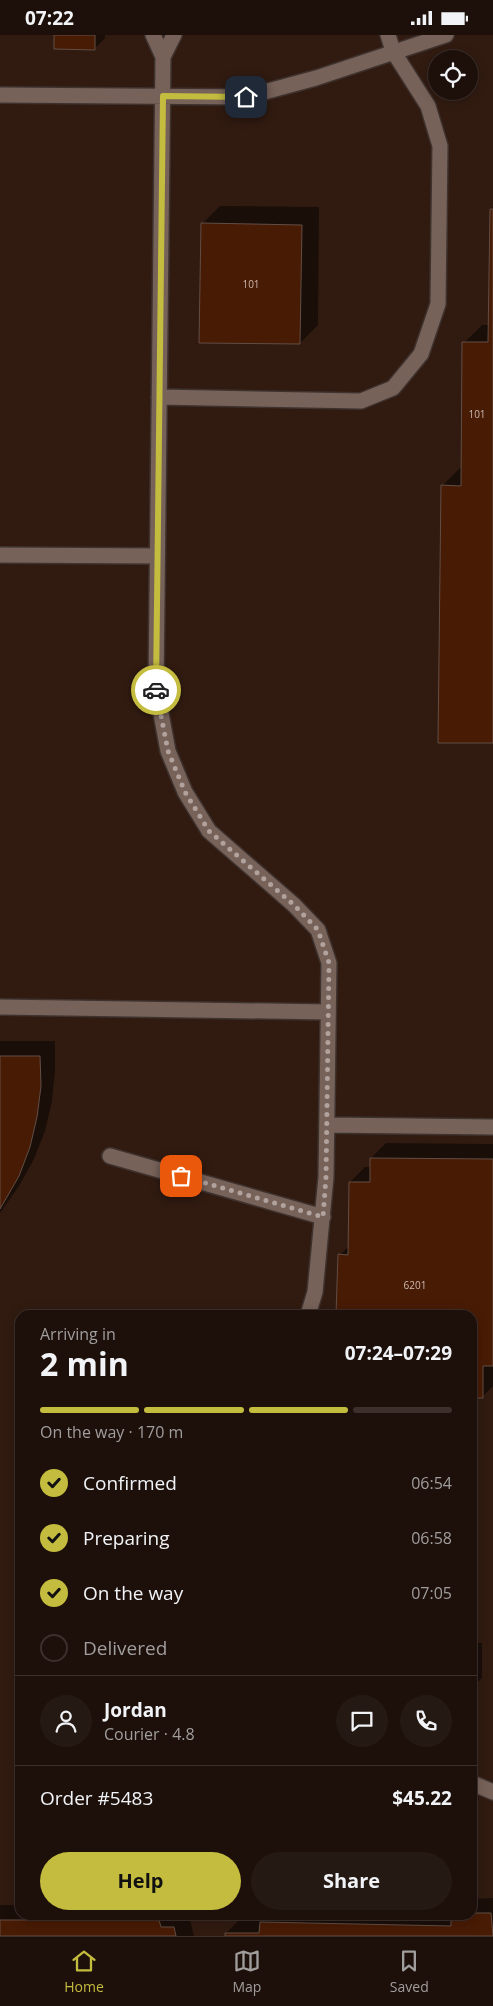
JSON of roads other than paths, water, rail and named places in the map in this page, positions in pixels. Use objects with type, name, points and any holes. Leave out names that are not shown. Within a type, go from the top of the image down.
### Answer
[{"type":"lane","points":[[153,35],[163,57],[156,687],[168,751],[185,792],[209,831],[294,905],[318,930],[329,963],[326,1177],[315,1292],[310,1310]]},
{"type":"lane","points":[[163,57],[174,35]]},
{"type":"lane","points":[[159,397],[361,401],[393,388],[421,354],[438,304],[440,146],[428,106],[392,51],[388,35]]},
{"type":"lane","points":[[0,95],[246,97],[316,78],[392,51],[446,35]]},
{"type":"lane","points":[[0,555],[157,556]]},
{"type":"lane","points":[[0,1007],[328,1012]]},
{"type":"lane","points":[[327,1125],[493,1127]]},
{"type":"lane","points":[[110,1156],[323,1217]]},
{"type":"lane","points":[[477,1785],[493,1792]]}]
